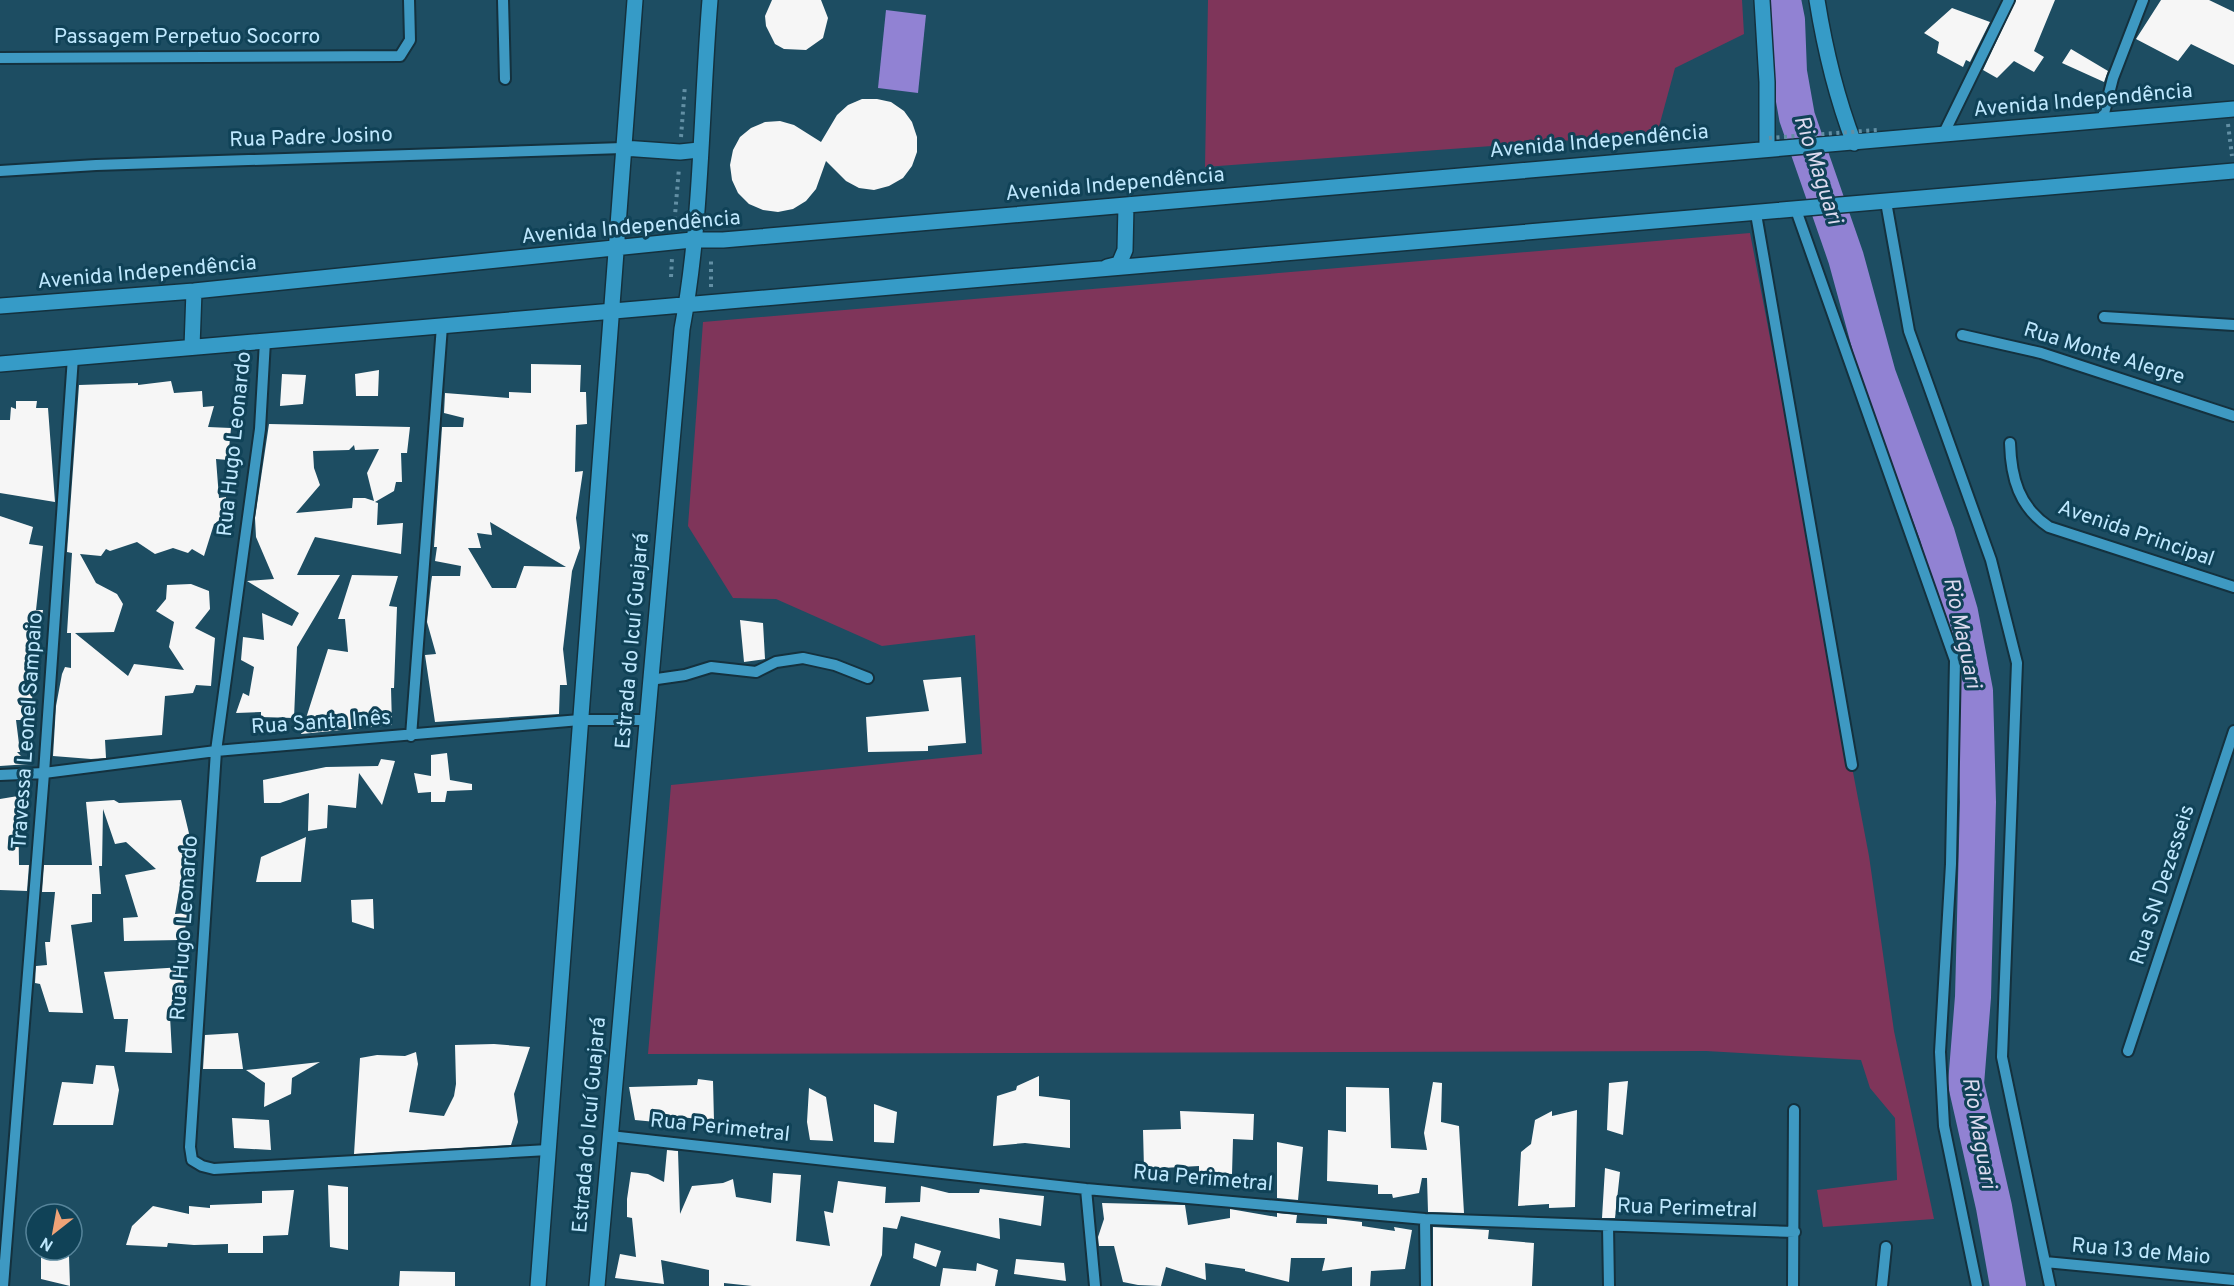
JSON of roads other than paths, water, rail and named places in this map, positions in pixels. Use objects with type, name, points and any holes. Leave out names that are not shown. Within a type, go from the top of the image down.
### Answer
[{"type":"main road","name":"Estrada do Icuí Guajará","points":[[538,1286],[635,0]]},
{"type":"main road","name":"Estrada do Icuí Guajará","points":[[597,1286],[682,329],[687,304],[699,184],[699,150],[710,0]]},
{"type":"main road","points":[[1762,0],[1768,143]]},
{"type":"main road","points":[[1816,0],[1826,54],[1849,144]]},
{"type":"main road","name":"Avenida Independência","points":[[0,306],[194,291],[692,240],[712,241],[1126,206],[1768,143],[1849,144],[2230,109]]},
{"type":"main road","points":[[623,148],[680,152],[699,150]]},
{"type":"main road","points":[[0,364],[2234,171]]},
{"type":"main road","points":[[1102,269],[1119,264],[1125,250],[1126,206]]},
{"type":"main road","points":[[192,347],[194,291]]},
{"type":"street","name":"Passagem Perpetuo Socorro","points":[[0,58],[400,56],[410,40],[409,0]]},
{"type":"street","points":[[503,0],[505,79]]},
{"type":"street","points":[[1943,135],[2009,0]]},
{"type":"street","points":[[2102,121],[2114,78],[2143,0]]},
{"type":"street","name":"Rua Padre Josino","points":[[0,171],[96,165],[623,148]]},
{"type":"street","points":[[1886,202],[1909,331],[1991,560],[2017,663],[2002,1057],[2050,1286]]},
{"type":"street","points":[[1803,210],[1955,660],[1951,864],[1940,1052],[1944,1126],[1977,1286]]},
{"type":"street","points":[[1756,214],[1852,765]]},
{"type":"street","points":[[2104,317],[2234,325]]},
{"type":"street","points":[[411,736],[442,326]]},
{"type":"street","name":"Rua Monte Alegre","points":[[1962,335],[2041,353],[2234,416]]},
{"type":"street","name":"Rua Hugo Leonardo","points":[[265,341],[260,429],[216,751],[190,1147],[192,1160],[202,1167],[214,1169],[548,1150]]},
{"type":"street","name":"Travessa Leonel Sampaio","points":[[3,1286],[45,773],[73,357]]},
{"type":"street","name":"Avenida Principal","points":[[2010,443],[2017,488],[2033,516],[2049,527],[2234,587]]},
{"type":"street","points":[[650,680],[685,675],[711,667],[756,672],[776,662],[803,658],[836,665],[868,678]]},
{"type":"street","name":"Rua Santa Inês","points":[[0,775],[45,773],[216,751],[580,720],[646,720]]},
{"type":"street","name":"Rua SN Dezesseis","points":[[2128,1051],[2234,731]]},
{"type":"street","points":[[1793,1286],[1794,1110]]},
{"type":"street","name":"Rua Perimetral","points":[[610,1136],[1086,1188],[1425,1219],[1795,1232]]},
{"type":"street","points":[[1086,1188],[1095,1286]]},
{"type":"street","points":[[1425,1219],[1426,1286]]},
{"type":"street","points":[[1608,1226],[1609,1286]]},
{"type":"street","points":[[1882,1286],[1886,1247]]},
{"type":"street","name":"Rua 13 de Maio","points":[[2045,1262],[2234,1280]]},
{"type":"waterway","name":"Rio Maguari","points":[[1783,0],[1787,20],[1789,72],[1797,117],[1846,258],[1878,375],[1937,534],[1960,612],[1975,691],[1978,802],[1973,997],[1966,1084],[1994,1207],[2008,1286]]}]
